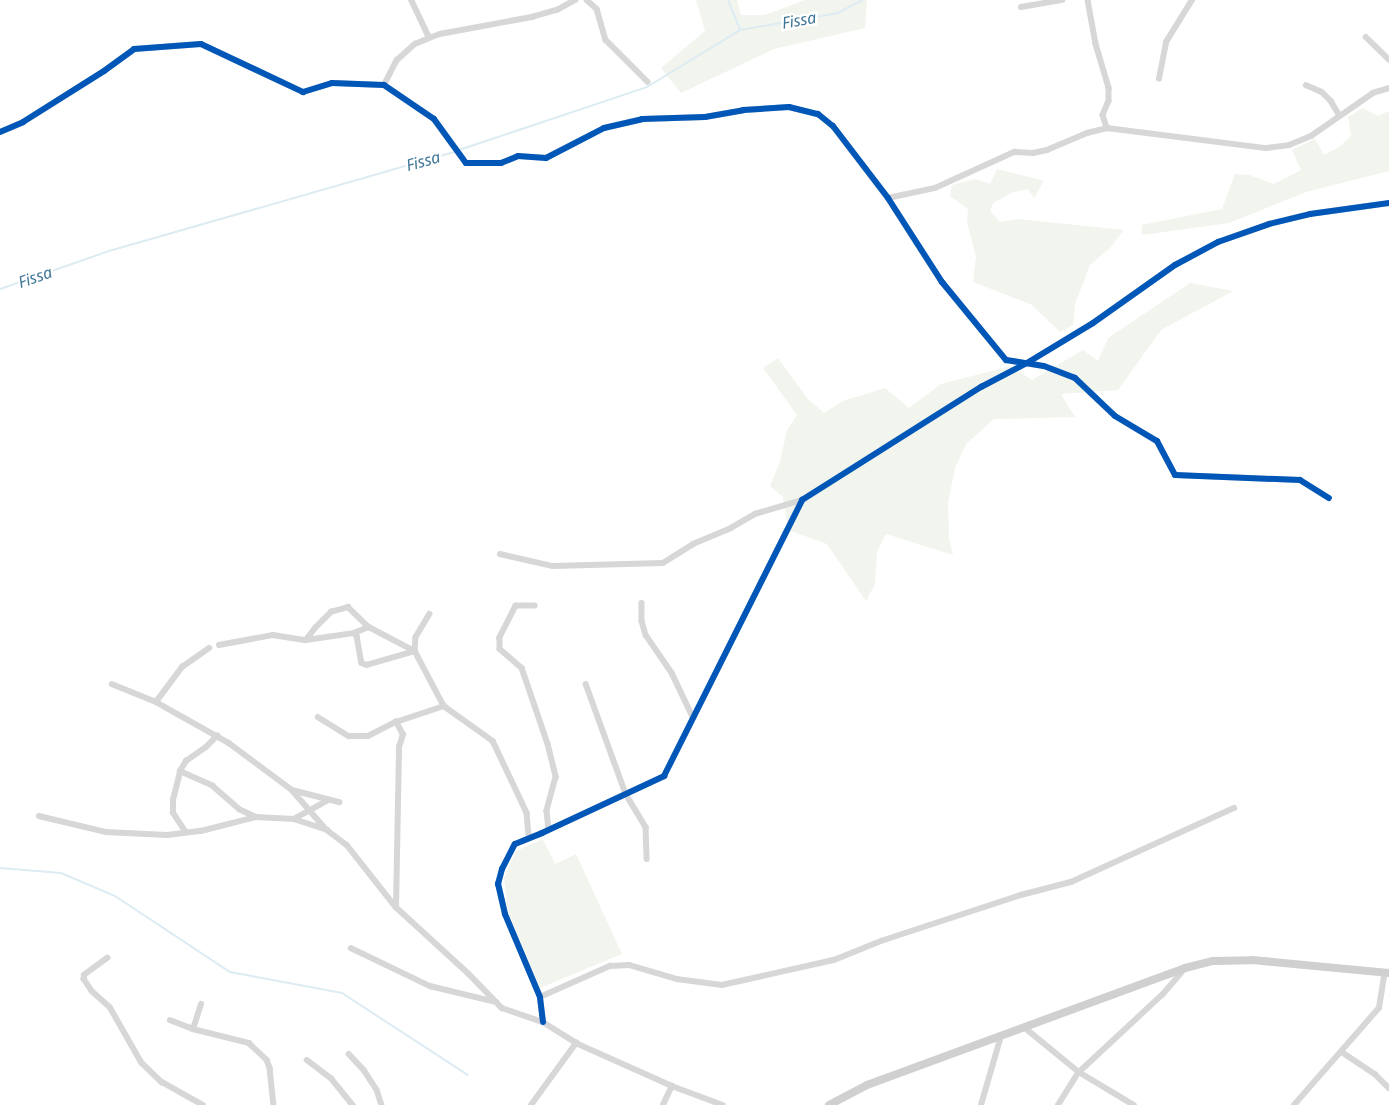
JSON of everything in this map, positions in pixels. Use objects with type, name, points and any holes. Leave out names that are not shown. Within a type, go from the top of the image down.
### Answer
[{"type":"main road","points":[[829,1105],[867,1085],[1185,968],[1213,961],[1252,960],[1387,973]]},
{"type":"street","points":[[411,0],[430,38]]},
{"type":"street","points":[[384,85],[397,60],[415,44],[440,34],[532,17],[558,10],[575,0]]},
{"type":"street","points":[[587,0],[597,9],[606,40],[648,82]]},
{"type":"street","points":[[1021,7],[1062,0]]},
{"type":"street","points":[[1088,0],[1096,44],[1109,88],[1110,101],[1103,115],[1107,128]]},
{"type":"street","points":[[1159,80],[1166,42],[1192,0]]},
{"type":"street","points":[[1366,36],[1389,58]]},
{"type":"street","points":[[0,132],[31,117],[104,72],[134,49],[201,44],[303,92],[332,83],[384,85],[434,118],[466,163],[501,162],[518,156],[546,158],[604,128],[642,119],[705,117],[743,110],[789,107],[818,114],[833,126],[888,198],[942,282],[1006,360],[1044,366],[1075,378],[1115,416],[1157,441],[1175,475],[1300,480],[1329,498]]},
{"type":"street","points":[[1306,85],[1322,92],[1331,101],[1340,116]]},
{"type":"street","points":[[888,198],[935,188],[1014,152],[1033,153],[1048,150],[1087,133],[1107,128],[1266,148],[1289,145],[1311,136],[1373,93],[1389,88]]},
{"type":"street","points":[[500,554],[553,566],[663,563],[693,544],[731,528],[754,514],[802,500],[981,387],[1027,363],[1093,323],[1176,265],[1218,242],[1269,224],[1310,214],[1389,203]]},
{"type":"street","points":[[543,1022],[540,997],[505,914],[498,884],[502,869],[515,844],[664,776],[802,500]]},
{"type":"street","points":[[642,603],[642,621],[646,634],[672,674],[693,717]]},
{"type":"street","points":[[534,606],[516,606],[500,638],[500,649],[522,668],[548,744],[556,777],[547,811],[549,830]]},
{"type":"street","points":[[306,640],[331,612],[348,607],[369,627],[415,651]]},
{"type":"street","points":[[430,614],[416,637],[415,651],[444,706],[493,741],[527,813],[529,838]]},
{"type":"street","points":[[220,645],[274,635],[306,640],[354,633],[369,627]]},
{"type":"street","points":[[354,633],[357,636],[362,663],[367,665],[415,651]]},
{"type":"street","points":[[156,702],[182,667],[209,648]]},
{"type":"street","points":[[112,684],[156,702],[230,743],[292,790],[326,830],[346,845],[396,907],[468,973],[502,1008],[543,1022],[576,1043],[672,1086],[723,1105]]},
{"type":"street","points":[[586,684],[626,794],[646,827],[647,859]]},
{"type":"street","points":[[318,717],[349,736],[368,736],[396,722],[444,706]]},
{"type":"street","points":[[396,722],[403,735],[399,747],[396,907]]},
{"type":"street","points":[[186,833],[173,813],[173,800],[180,771],[186,761],[206,747],[217,736]]},
{"type":"street","points":[[180,771],[214,786],[239,809],[256,817]]},
{"type":"street","points":[[292,790],[326,801],[339,802]]},
{"type":"street","points":[[294,819],[326,801]]},
{"type":"street","points":[[540,997],[610,966],[629,965],[677,979],[722,985],[834,960],[881,941],[1002,901],[1071,882],[1234,808]]},
{"type":"street","points":[[39,816],[106,832],[167,835],[201,831],[256,817],[294,819],[326,830]]},
{"type":"street","points":[[351,948],[430,986],[496,1002]]},
{"type":"street","points":[[108,958],[85,975],[84,980],[92,991],[110,1007],[142,1063],[162,1082],[203,1105]]},
{"type":"street","points":[[1058,1105],[1079,1072],[1162,994],[1185,968]]},
{"type":"street","points":[[1294,1105],[1379,1008],[1387,973]]},
{"type":"street","points":[[193,1029],[201,1004]]},
{"type":"street","points":[[170,1020],[193,1029],[249,1043],[267,1060],[270,1068],[274,1105]]},
{"type":"street","points":[[1024,1027],[1079,1072],[1134,1105]]},
{"type":"street","points":[[981,1105],[1001,1036]]},
{"type":"street","points":[[530,1105],[576,1043]]},
{"type":"street","points":[[1342,1052],[1375,1074],[1389,1088]]},
{"type":"street","points":[[349,1054],[364,1070],[377,1090],[382,1105]]},
{"type":"street","points":[[307,1060],[331,1078],[353,1105]]},
{"type":"street","points":[[663,1105],[672,1086]]},
{"type":"shaded area","points":[[696,0],[737,0],[741,15],[765,15],[805,0],[867,0],[865,28],[774,49],[681,93],[661,68],[705,31]]},
{"type":"shaded area","points":[[1363,108],[1378,116],[1389,111],[1389,171],[1306,192],[1229,223],[1142,235],[1142,225],[1222,209],[1235,174],[1249,175],[1274,184],[1301,170],[1292,150],[1315,139],[1324,155],[1339,147],[1351,136],[1348,117]]},
{"type":"shaded area","points":[[997,169],[1044,181],[1034,198],[1028,189],[1011,193],[993,203],[990,211],[1000,222],[1018,219],[1124,230],[1110,248],[1090,265],[1075,304],[1073,325],[1060,332],[1032,305],[973,282],[976,257],[967,222],[968,209],[950,196],[952,185],[975,179],[990,184]]},
{"type":"shaded area","points":[[1190,283],[1233,291],[1161,330],[1118,390],[1061,394],[1075,417],[994,419],[966,444],[955,468],[948,503],[949,538],[953,555],[886,534],[877,552],[875,584],[866,601],[827,544],[788,530],[783,497],[770,486],[780,462],[787,430],[797,415],[763,368],[778,358],[807,398],[824,413],[843,401],[885,388],[909,408],[941,384],[1011,366],[1032,380],[1083,350],[1098,361],[1108,338]]},
{"type":"shaded area","points":[[543,839],[555,864],[576,854],[622,954],[540,988],[508,911],[504,878],[516,851]]},
{"type":"waterway","points":[[728,0],[740,30]]},
{"type":"waterway","name":"Fissa","points":[[459,150],[647,87],[740,30],[838,13],[862,0]]},
{"type":"waterway","name":"Fissa","points":[[0,289],[109,251],[455,152]]},
{"type":"waterway","points":[[0,868],[61,873],[115,896],[230,972],[342,993],[468,1075]]},
{"type":"cycle path","points":[[0,132],[23,122],[104,71],[134,49],[201,44],[303,92],[332,83],[384,85],[434,119],[466,163],[501,163],[518,156],[546,158],[604,128],[642,119],[705,117],[743,110],[789,107],[818,114],[833,126],[888,198],[942,282],[1006,360],[1044,366],[1075,378],[1115,416],[1157,441],[1175,475],[1300,480],[1329,498]]},
{"type":"cycle path","points":[[543,1022],[540,997],[505,914],[498,884],[502,869],[515,844],[664,776],[802,500],[981,387],[1027,363],[1093,323],[1175,265],[1218,242],[1269,224],[1310,214],[1389,203]]}]
